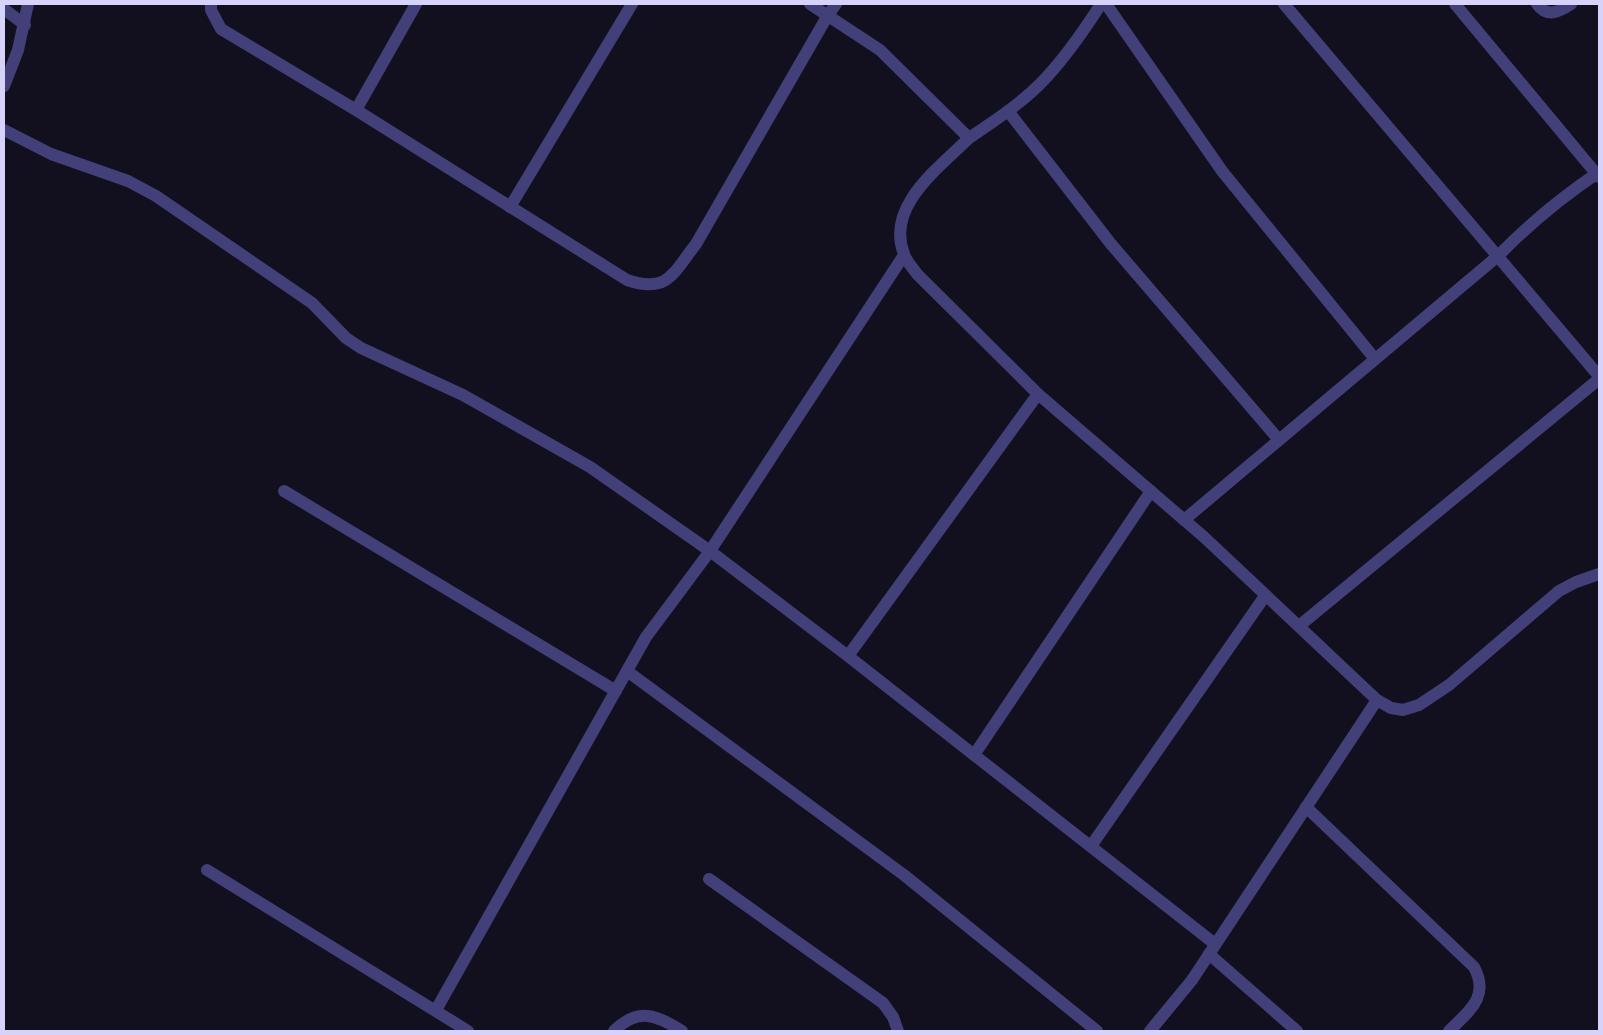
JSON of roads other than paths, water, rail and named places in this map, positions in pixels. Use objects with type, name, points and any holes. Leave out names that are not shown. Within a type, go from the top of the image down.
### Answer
[{"type":"street","points":[[4,86],[25,25],[28,4]]},
{"type":"street","points":[[211,4],[211,10],[221,28],[356,110],[627,280],[644,286],[659,285],[672,276],[696,244],[836,4]]},
{"type":"street","points":[[356,110],[416,4]]},
{"type":"street","points":[[510,207],[632,4]]},
{"type":"street","points":[[810,4],[880,50],[969,138]]},
{"type":"street","points":[[1101,4],[1074,46],[1040,84],[1008,111],[969,138],[917,189],[904,215],[900,238],[904,255],[916,274],[1038,394],[1184,520],[1377,700],[1391,708],[1404,710],[1419,705],[1448,685],[1559,591],[1576,582],[1599,574]]},
{"type":"street","points":[[1106,4],[1222,170],[1375,359]]},
{"type":"street","points":[[1284,4],[1599,378],[1299,626]]},
{"type":"street","points":[[1184,520],[1498,256],[1528,225],[1560,199],[1598,174],[1455,4]]},
{"type":"street","points":[[1537,4],[1548,13],[1554,14],[1571,4]]},
{"type":"street","points":[[4,10],[25,25]]},
{"type":"street","points":[[1008,111],[1112,244],[1279,440]]},
{"type":"street","points":[[4,130],[50,154],[128,181],[156,196],[312,304],[346,338],[361,348],[463,394],[590,467],[710,551],[1091,846],[1212,949],[1297,1031]]},
{"type":"street","points":[[436,1010],[627,671],[667,607],[710,551],[904,255]]},
{"type":"street","points":[[848,656],[1038,394]]},
{"type":"street","points":[[284,491],[616,691]]},
{"type":"street","points":[[974,755],[1151,491]]},
{"type":"street","points":[[1091,846],[1266,596]]},
{"type":"street","points":[[627,671],[904,875],[1097,1031]]},
{"type":"street","points":[[1150,1031],[1192,980],[1377,700]]},
{"type":"street","points":[[1306,807],[1474,967],[1481,980],[1480,994],[1472,1008],[1449,1031]]},
{"type":"street","points":[[207,870],[468,1031]]},
{"type":"street","points":[[709,879],[882,1003],[893,1017],[898,1031]]},
{"type":"street","points":[[614,1031],[632,1016],[644,1015],[666,1021],[682,1031]]}]
